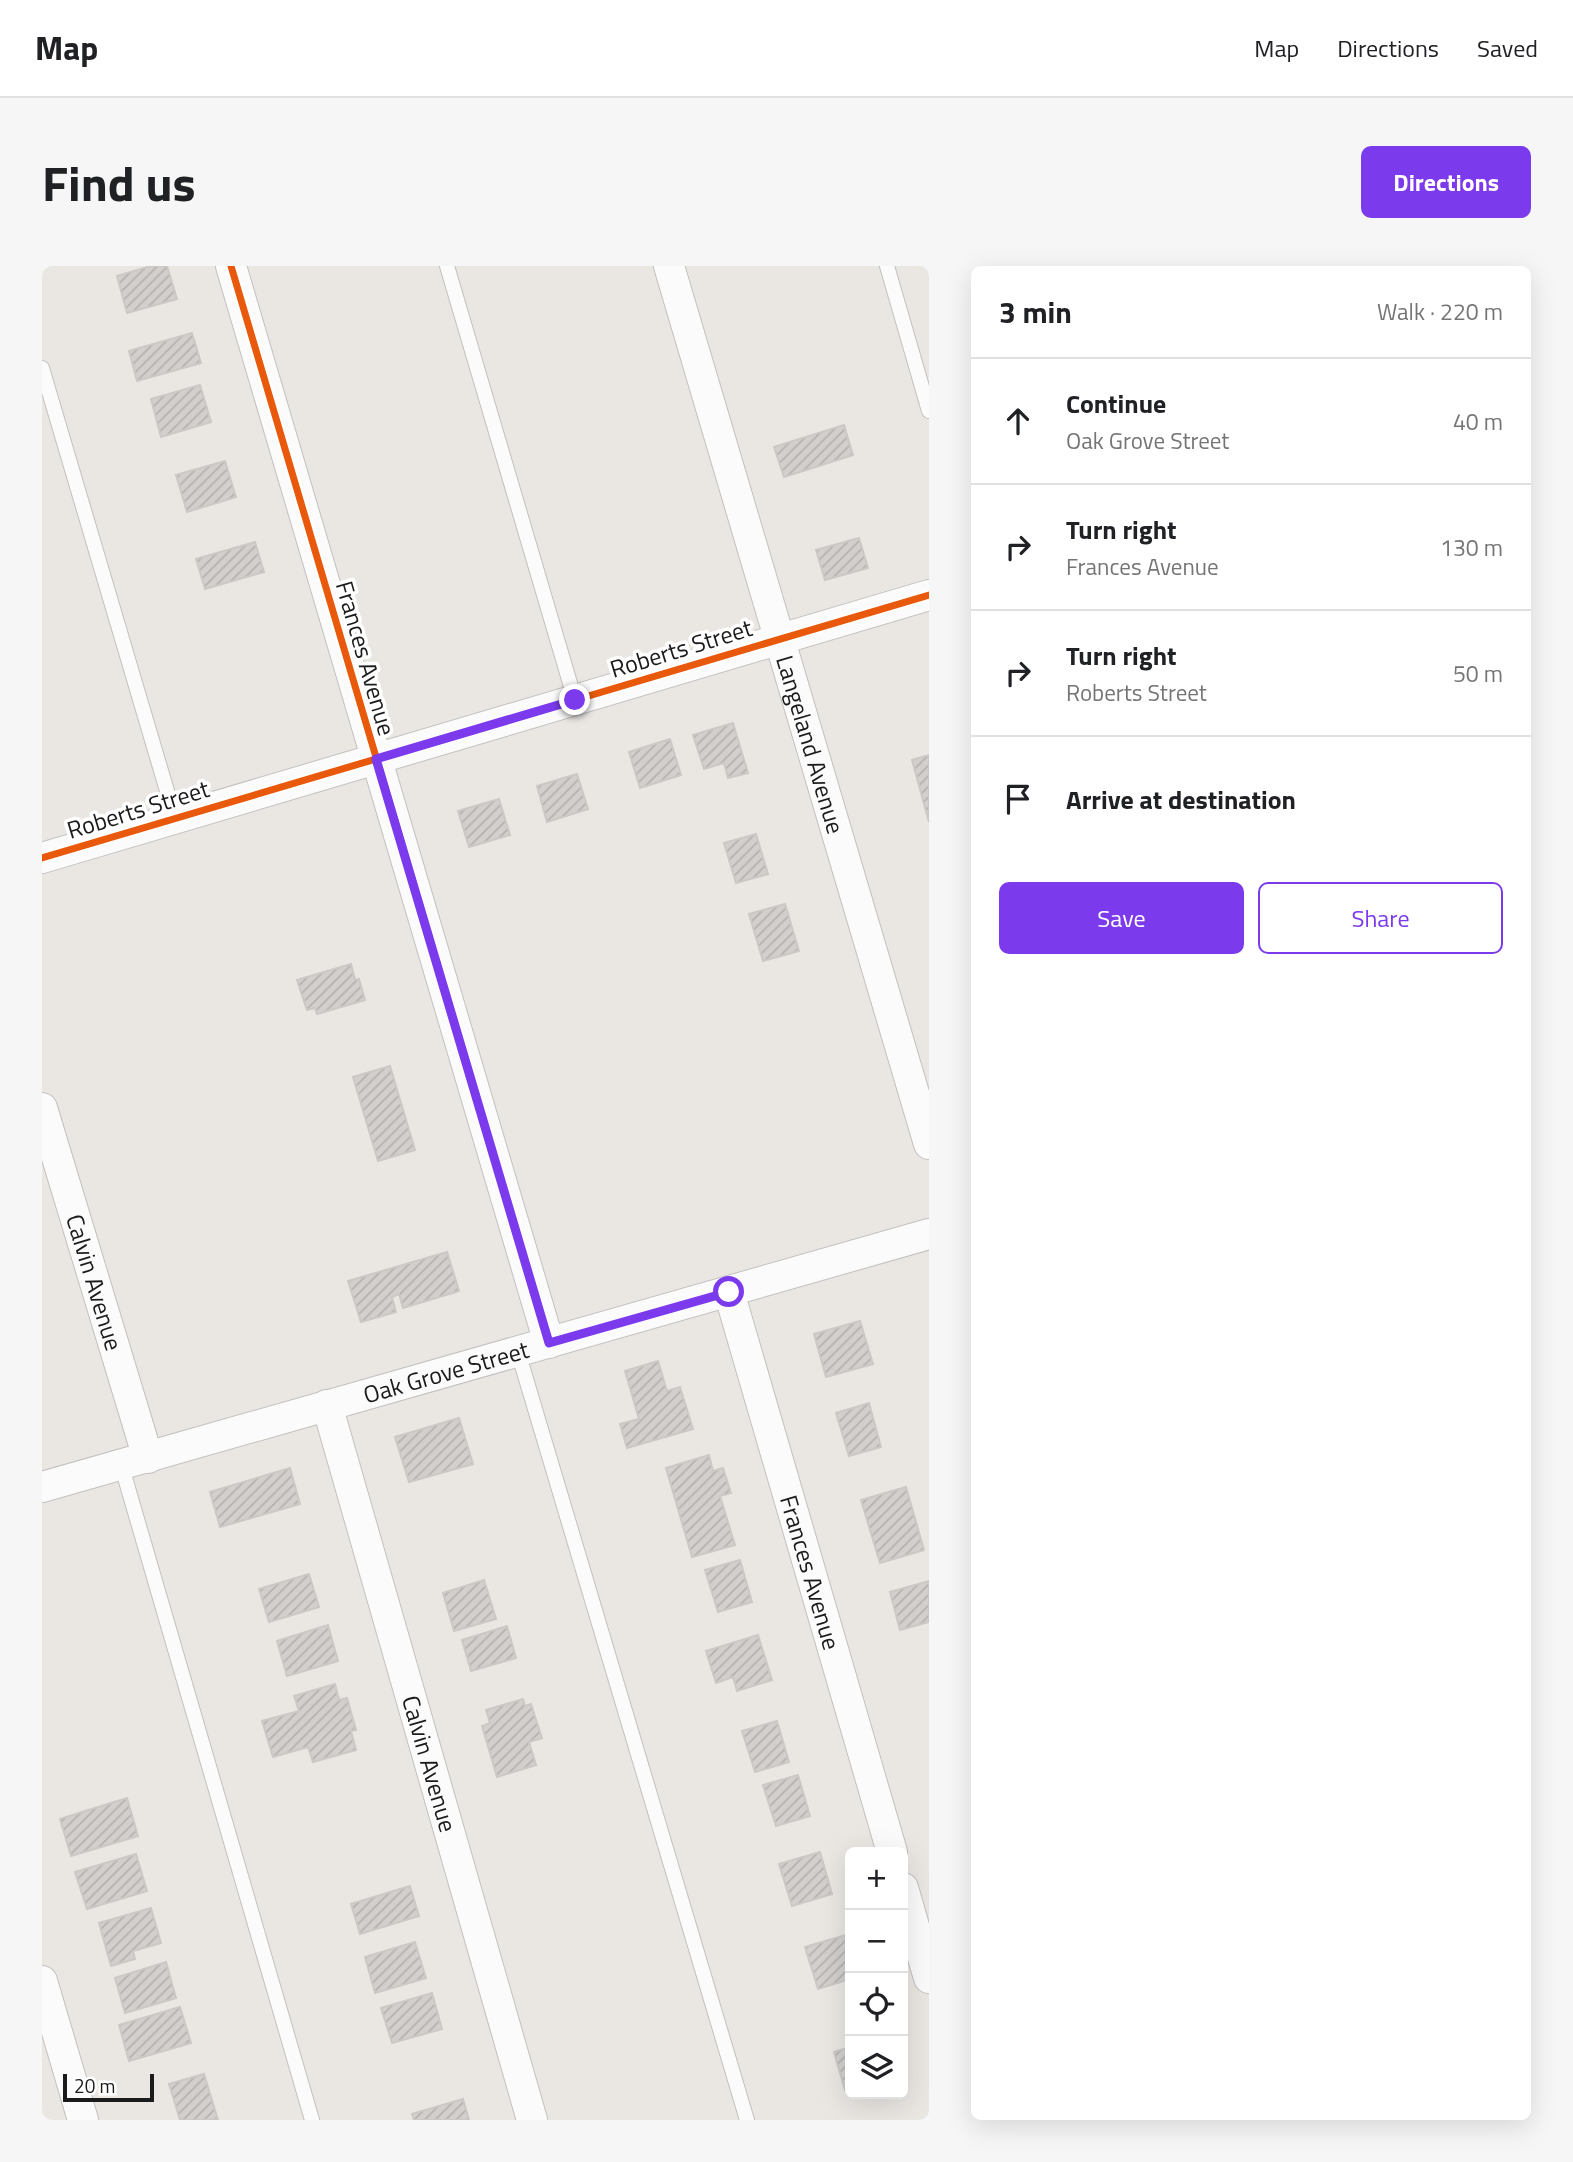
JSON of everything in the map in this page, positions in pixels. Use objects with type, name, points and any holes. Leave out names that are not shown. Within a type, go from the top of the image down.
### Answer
[{"type":"street","name":"Frances Avenue","points":[[231,266],[549,1343]]},
{"type":"street","name":"Langeland Avenue","points":[[669,266],[929,1144]]},
{"type":"street","name":"Roberts Street","points":[[42,858],[929,596]]},
{"type":"street","name":"Calvin Avenue","points":[[42,1108],[135,1461]]},
{"type":"street","name":"Oak Grove Street","points":[[42,1487],[929,1234]]},
{"type":"street","name":"Frances Avenue","points":[[729,1292],[891,1847]]},
{"type":"street","name":"Calvin Avenue","points":[[327,1405],[532,2120]]},
{"type":"street","points":[[908,1905],[929,1978]]},
{"type":"street","points":[[42,1981],[83,2120]]},
{"type":"lane","points":[[447,266],[575,700]]},
{"type":"lane","points":[[887,266],[929,411]]},
{"type":"lane","points":[[42,368],[174,818]]},
{"type":"lane","points":[[518,1352],[747,2120]]},
{"type":"lane","points":[[135,1461],[312,2120]]},
{"type":"building","points":[[151,266],[167,266],[177,299],[127,313],[117,276]]},
{"type":"building","points":[[192,333],[201,363],[137,381],[129,351]]},
{"type":"building","points":[[200,385],[211,422],[161,437],[151,399]]},
{"type":"building","points":[[844,425],[853,455],[784,477],[774,447]]},
{"type":"building","points":[[225,461],[236,497],[187,512],[176,475]]},
{"type":"building","points":[[859,538],[868,568],[825,580],[816,550]]},
{"type":"building","points":[[255,542],[264,572],[205,589],[196,559]]},
{"type":"building","points":[[733,723],[748,773],[728,778],[724,763],[704,769],[693,735]]},
{"type":"building","points":[[670,739],[681,775],[640,788],[629,752]]},
{"type":"building","points":[[929,755],[929,822],[912,760]]},
{"type":"building","points":[[577,774],[588,809],[547,822],[537,786]]},
{"type":"building","points":[[499,799],[510,835],[469,847],[458,811]]},
{"type":"building","points":[[756,834],[768,874],[736,883],[724,843]]},
{"type":"building","points":[[785,904],[799,951],[763,961],[749,914]]},
{"type":"building","points":[[351,964],[365,1000],[317,1014],[315,1008],[307,1010],[297,980]]},
{"type":"building","points":[[390,1066],[415,1150],[378,1161],[353,1077]]},
{"type":"building","points":[[447,1252],[459,1291],[403,1308],[399,1294],[392,1297],[396,1312],[361,1322],[348,1281]]},
{"type":"building","points":[[860,1321],[873,1364],[826,1377],[814,1334]]},
{"type":"building","points":[[658,1361],[667,1391],[680,1387],[693,1429],[627,1448],[620,1424],[639,1419],[625,1371]]},
{"type":"building","points":[[869,1403],[881,1447],[849,1456],[836,1413]]},
{"type":"building","points":[[459,1418],[473,1464],[409,1482],[395,1437]]},
{"type":"building","points":[[709,1455],[713,1471],[723,1468],[731,1493],[720,1496],[735,1545],[692,1557],[666,1468]]},
{"type":"building","points":[[290,1468],[300,1504],[220,1527],[210,1492]]},
{"type":"building","points":[[906,1487],[924,1550],[880,1563],[861,1500]]},
{"type":"building","points":[[740,1560],[752,1602],[718,1612],[705,1570]]},
{"type":"building","points":[[309,1574],[319,1607],[269,1622],[259,1589]]},
{"type":"building","points":[[484,1580],[496,1619],[454,1631],[443,1593]]},
{"type":"building","points":[[929,1581],[929,1622],[900,1630],[890,1592]]},
{"type":"building","points":[[328,1625],[338,1661],[287,1676],[277,1641]]},
{"type":"building","points":[[507,1626],[516,1658],[471,1671],[462,1640]]},
{"type":"building","points":[[758,1635],[772,1680],[737,1691],[733,1677],[716,1683],[706,1651]]},
{"type":"building","points":[[335,1684],[339,1700],[347,1698],[356,1730],[351,1731],[356,1750],[313,1762],[308,1747],[273,1757],[262,1721],[299,1711],[294,1696]]},
{"type":"building","points":[[523,1699],[525,1706],[531,1704],[542,1738],[529,1742],[536,1765],[497,1777],[482,1726],[490,1723],[486,1710]]},
{"type":"building","points":[[777,1721],[789,1762],[755,1772],[742,1731]]},
{"type":"building","points":[[798,1775],[810,1816],[776,1826],[763,1785]]},
{"type":"building","points":[[127,1798],[138,1836],[71,1856],[60,1819]]},
{"type":"building","points":[[820,1852],[832,1894],[792,1906],[779,1864]]},
{"type":"building","points":[[136,1854],[147,1891],[87,1909],[75,1872]]},
{"type":"building","points":[[410,1886],[419,1916],[360,1934],[351,1904]]},
{"type":"building","points":[[151,1908],[161,1943],[133,1951],[135,1959],[111,1966],[99,1923]]},
{"type":"building","points":[[845,1935],[845,1981],[818,1989],[805,1947]]},
{"type":"building","points":[[415,1942],[426,1978],[375,1993],[365,1957]]},
{"type":"building","points":[[166,1962],[176,1998],[125,2013],[115,1978]]},
{"type":"building","points":[[432,1993],[442,2029],[392,2043],[381,2008]]},
{"type":"building","points":[[180,2007],[191,2043],[129,2061],[119,2025]]},
{"type":"building","points":[[845,2049],[845,2090],[834,2052]]},
{"type":"building","points":[[204,2074],[218,2120],[180,2120],[169,2084]]},
{"type":"building","points":[[463,2099],[469,2120],[414,2120],[412,2114]]},
{"type":"cycle path","points":[[231,266],[549,1343]]},
{"type":"cycle path","points":[[42,858],[929,595]]},
{"type":"route","points":[[575,700],[376,759],[549,1343],[729,1292]]}]
